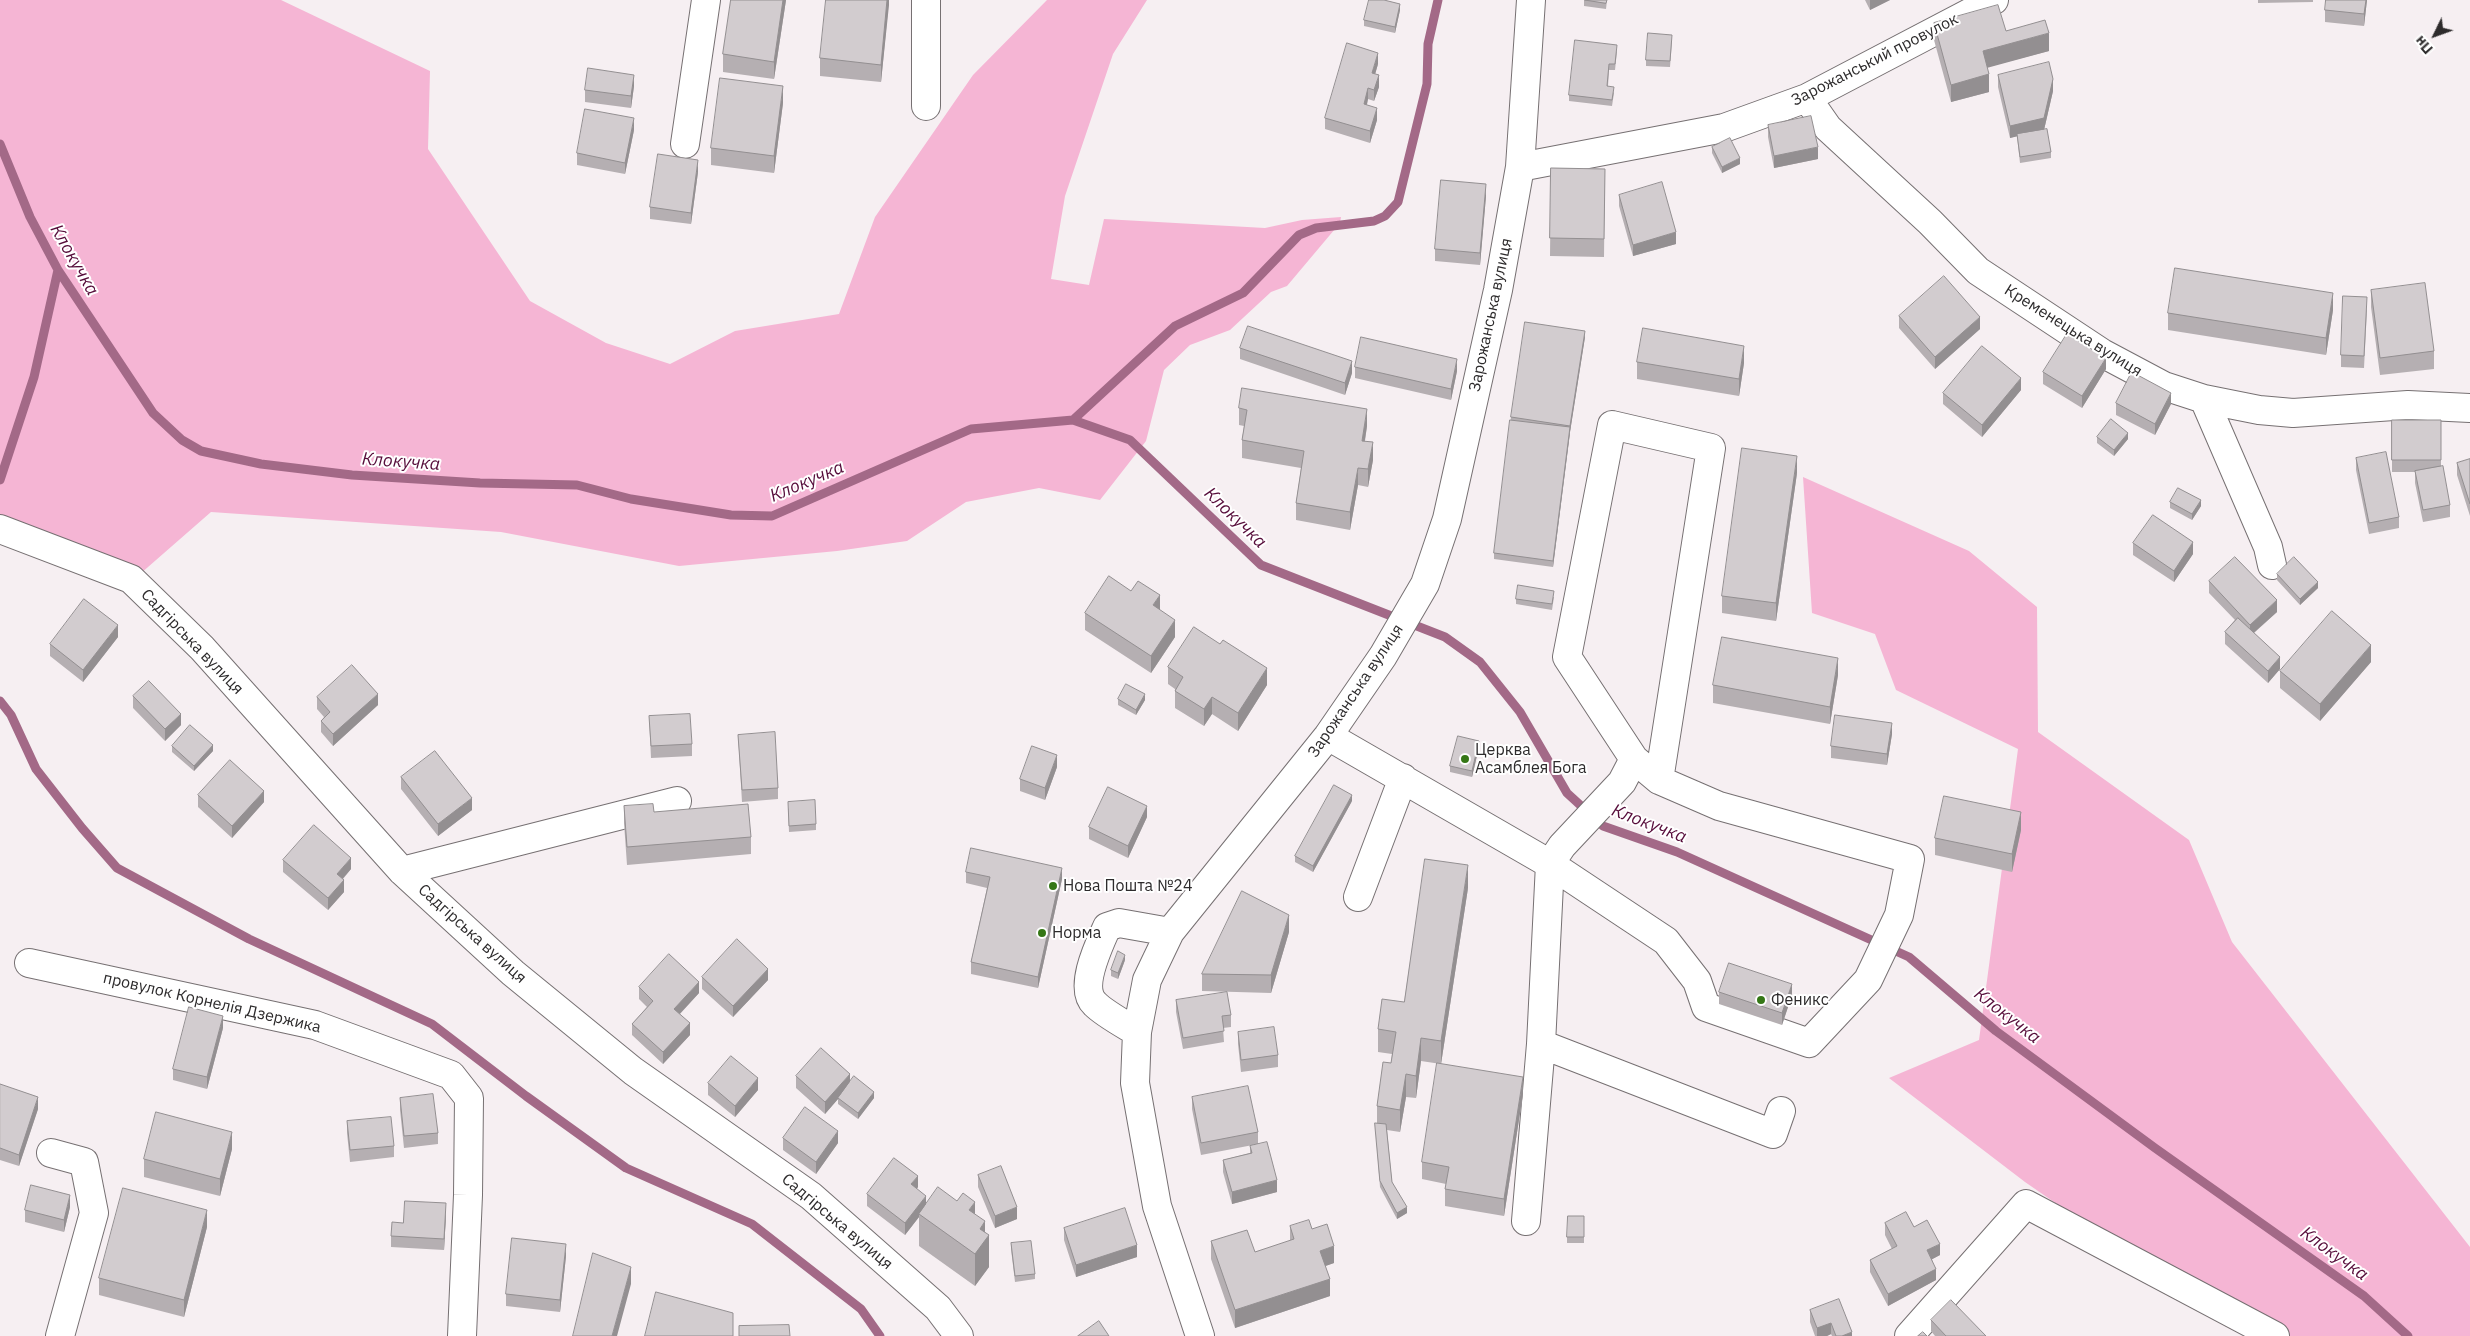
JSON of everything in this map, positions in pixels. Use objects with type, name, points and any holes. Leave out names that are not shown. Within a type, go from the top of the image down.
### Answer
[{"type":"street","points":[[685,144],[706,0]]},
{"type":"street","points":[[926,0],[926,106]]},
{"type":"street","name":"Зарожанська вулиця","points":[[1200,1336],[1157,1206],[1135,1083],[1136,1032],[1148,980],[1170,932],[1328,736],[1382,656],[1425,584],[1448,519],[1498,290],[1520,167],[1531,0]]},
{"type":"street","name":"Зарожанський провулок","points":[[1520,167],[1724,128],[1807,98],[1994,0]]},
{"type":"street","name":"Кременецька вулиця","points":[[1807,98],[1828,128],[1930,222],[1978,271],[2102,353],[2164,386],[2204,399],[2259,410],[2293,413],[2408,405],[2470,408]]},
{"type":"street","points":[[2204,399],[2268,547],[2272,565]]},
{"type":"street","points":[[1328,736],[1403,778],[1556,855],[1666,941],[1697,981],[1706,1007],[1809,1043],[1868,980],[1899,915],[1910,859],[1719,806],[1659,780],[1628,770],[1568,657],[1612,425],[1710,448],[1659,780]]},
{"type":"street","name":"Садгірська вулиця","points":[[0,528],[131,579],[202,648],[402,871],[512,973],[633,1071],[811,1196],[938,1308],[959,1336]]},
{"type":"street","points":[[1526,1221],[1556,855],[1628,770]]},
{"type":"street","points":[[1358,897],[1403,778]]},
{"type":"street","points":[[402,871],[677,800]]},
{"type":"street","points":[[1136,1032],[1094,1004],[1089,993],[1092,962],[1107,927],[1119,923],[1170,932]]},
{"type":"street","name":"провулок Корнелія Дзержика","points":[[29,963],[315,1025],[451,1075],[469,1098],[468,1195],[462,1336]]},
{"type":"street","points":[[1541,1044],[1773,1134],[1781,1111]]},
{"type":"street","points":[[50,1153],[84,1162],[94,1213],[60,1336]]},
{"type":"street","points":[[1909,1336],[2026,1204],[2275,1336]]},
{"type":"shaded area","points":[[0,0],[281,0],[430,71],[428,149],[530,301],[606,343],[670,364],[735,331],[839,314],[875,217],[973,75],[1047,0],[1147,0],[1113,54],[1065,196],[1051,279],[1089,285],[1104,219],[1265,228],[1302,220],[1341,217],[1340,223],[1287,286],[1271,292],[1230,330],[1190,345],[1164,370],[1146,441],[1100,500],[1039,488],[966,502],[907,541],[837,551],[679,566],[501,532],[211,512],[132,581],[0,529]]},
{"type":"shaded area","points":[[1803,477],[1969,551],[2037,607],[2038,732],[2189,840],[2232,942],[2470,1247],[2470,1336],[2264,1336],[2177,1287],[2025,1182],[1889,1078],[1979,1040],[2018,749],[1896,690],[1875,634],[1812,613]]},
{"type":"building","points":[[731,0],[783,0],[774,62],[723,54]]},
{"type":"building","points":[[826,0],[887,0],[881,65],[820,58]]},
{"type":"building","points":[[1369,0],[1384,0],[1400,4],[1395,27],[1364,20]]},
{"type":"building","points":[[1585,0],[1607,0],[1606,3]]},
{"type":"building","points":[[2326,0],[2366,0],[2364,14],[2325,10]]},
{"type":"building","points":[[1998,5],[2006,31],[2045,20],[2049,33],[1983,51],[1989,74],[1951,85],[1934,23]]},
{"type":"building","points":[[1648,33],[1672,35],[1670,61],[1646,60]]},
{"type":"building","points":[[1575,40],[1617,45],[1615,64],[1609,64],[1607,86],[1614,87],[1612,100],[1569,95]]},
{"type":"building","points":[[1347,43],[1378,53],[1372,73],[1379,75],[1374,90],[1368,88],[1364,104],[1377,108],[1370,131],[1325,118]]},
{"type":"building","points":[[2049,62],[2053,79],[2044,118],[2010,126],[1998,75]]},
{"type":"building","points":[[588,68],[634,75],[631,96],[585,90]]},
{"type":"building","points":[[720,78],[783,86],[774,156],[711,148]]},
{"type":"building","points":[[585,109],[634,118],[625,163],[577,153]]},
{"type":"building","points":[[1811,116],[1818,147],[1774,156],[1768,125]]},
{"type":"building","points":[[2047,129],[2051,152],[2020,157],[2017,134]]},
{"type":"building","points":[[1730,138],[1740,158],[1722,167],[1712,147]]},
{"type":"building","points":[[658,154],[698,160],[691,213],[650,207]]},
{"type":"building","points":[[1551,168],[1605,169],[1604,239],[1550,238]]},
{"type":"building","points":[[1441,180],[1486,184],[1480,253],[1435,249]]},
{"type":"building","points":[[1662,182],[1676,232],[1633,245],[1619,195]]},
{"type":"building","points":[[2175,268],[2333,293],[2326,338],[2168,313]]},
{"type":"building","points":[[1944,276],[1980,317],[1935,357],[1899,316]]},
{"type":"building","points":[[2425,283],[2434,351],[2380,358],[2371,290]]},
{"type":"building","points":[[2343,296],[2367,297],[2364,356],[2341,355]]},
{"type":"building","points":[[1525,322],[1585,331],[1570,426],[1511,417]]},
{"type":"building","points":[[1248,326],[1352,361],[1345,383],[1240,348]]},
{"type":"building","points":[[1643,328],[1744,346],[1739,379],[1637,362]]},
{"type":"building","points":[[2067,334],[2106,358],[2082,396],[2043,372]]},
{"type":"building","points":[[1361,337],[1457,359],[1451,389],[1355,367]]},
{"type":"building","points":[[1982,346],[2021,378],[1982,425],[1943,393]]},
{"type":"building","points":[[2132,372],[2171,393],[2155,424],[2116,403]]},
{"type":"building","points":[[1242,388],[1367,409],[1362,441],[1373,442],[1368,469],[1358,468],[1350,512],[1296,503],[1304,451],[1242,440],[1247,410],[1239,408]]},
{"type":"building","points":[[2111,419],[2128,433],[2114,450],[2097,437]]},
{"type":"building","points":[[1510,420],[1570,427],[1553,561],[1494,553]]},
{"type":"building","points":[[2392,420],[2441,420],[2441,460],[2392,460]]},
{"type":"building","points":[[1742,448],[1797,456],[1776,603],[1722,596]]},
{"type":"building","points":[[2386,452],[2399,517],[2369,523],[2356,458]]},
{"type":"building","points":[[2470,459],[2470,504],[2457,463]]},
{"type":"building","points":[[2443,466],[2450,505],[2423,510],[2415,471]]},
{"type":"building","points":[[2178,488],[2201,500],[2192,514],[2170,502]]},
{"type":"building","points":[[2153,515],[2193,542],[2174,571],[2133,543]]},
{"type":"building","points":[[2235,557],[2277,600],[2250,625],[2209,581]]},
{"type":"building","points":[[2294,557],[2318,582],[2300,599],[2277,574]]},
{"type":"building","points":[[1109,576],[1131,591],[1138,581],[1160,595],[1153,605],[1175,620],[1151,656],[1085,613]]},
{"type":"building","points":[[1518,585],[1554,591],[1552,604],[1516,599]]},
{"type":"building","points":[[84,599],[118,625],[83,670],[50,644]]},
{"type":"building","points":[[2332,611],[2371,645],[2320,704],[2280,671]]},
{"type":"building","points":[[2238,618],[2280,657],[2268,671],[2225,632]]},
{"type":"building","points":[[1194,627],[1220,644],[1223,640],[1267,668],[1238,713],[1212,697],[1204,709],[1175,691],[1183,677],[1168,667]]},
{"type":"building","points":[[1722,637],[1838,658],[1830,707],[1713,685]]},
{"type":"building","points":[[352,665],[378,694],[333,734],[321,721],[330,712],[317,697]]},
{"type":"building","points":[[149,681],[181,714],[165,729],[133,696]]},
{"type":"building","points":[[1126,684],[1145,694],[1136,710],[1118,699]]},
{"type":"building","points":[[690,714],[692,744],[651,746],[649,716]]},
{"type":"building","points":[[1835,715],[1892,723],[1887,754],[1831,746]]},
{"type":"building","points":[[190,725],[213,745],[194,766],[172,746]]},
{"type":"building","points":[[775,732],[778,788],[742,790],[738,735]]},
{"type":"building","name":"Церква Асамблея Бога","points":[[1458,736],[1479,741],[1472,771],[1450,766]]},
{"type":"building","points":[[1032,746],[1057,755],[1045,788],[1020,779]]},
{"type":"building","points":[[435,751],[472,798],[438,824],[401,777]]},
{"type":"building","points":[[230,760],[264,791],[232,826],[198,795]]},
{"type":"building","points":[[1334,785],[1352,795],[1313,866],[1295,856]]},
{"type":"building","points":[[1108,787],[1147,806],[1128,846],[1089,827]]},
{"type":"building","points":[[1944,796],[2021,812],[2012,854],[1935,838]]},
{"type":"building","points":[[815,800],[816,824],[789,826],[788,802]]},
{"type":"building","points":[[653,804],[654,812],[748,804],[751,837],[627,847],[624,806]]},
{"type":"building","points":[[314,825],[351,858],[337,874],[344,880],[328,898],[283,860]]},
{"type":"building","points":[[971,848],[1062,868],[1038,977],[971,962],[990,877],[966,872]]},
{"type":"building","points":[[1425,859],[1468,865],[1441,1041],[1421,1038],[1416,1076],[1406,1074],[1400,1110],[1377,1106],[1383,1062],[1391,1063],[1396,1032],[1378,1029],[1382,999],[1404,1002]]},
{"type":"building","points":[[1242,891],[1289,915],[1271,975],[1202,974]]},
{"type":"building","points":[[737,939],[768,969],[733,1006],[702,977]]},
{"type":"building","points":[[1118,951],[1125,955],[1118,973],[1111,970]]},
{"type":"building","points":[[669,954],[699,982],[674,1009],[690,1023],[663,1052],[632,1024],[653,1001],[639,987]]},
{"type":"building","points":[[1729,963],[1792,984],[1782,1013],[1719,992]]},
{"type":"building","points":[[1227,992],[1231,1015],[1222,1016],[1224,1031],[1183,1038],[1176,1000]]},
{"type":"building","points":[[189,1007],[223,1016],[207,1077],[173,1069]]},
{"type":"building","points":[[1274,1027],[1278,1055],[1241,1060],[1238,1032]]},
{"type":"building","points":[[821,1048],[850,1074],[825,1102],[796,1076]]},
{"type":"building","points":[[731,1056],[758,1078],[735,1106],[708,1083]]},
{"type":"building","points":[[1437,1063],[1523,1077],[1504,1199],[1445,1189],[1449,1167],[1422,1162]]},
{"type":"building","points":[[854,1076],[874,1092],[858,1113],[838,1098]]},
{"type":"building","points":[[0,1084],[38,1097],[19,1155],[0,1148]]},
{"type":"building","points":[[1248,1086],[1258,1132],[1201,1143],[1192,1097]]},
{"type":"building","points":[[433,1094],[438,1133],[404,1136],[400,1098]]},
{"type":"building","points":[[805,1107],[838,1131],[816,1162],[783,1138]]},
{"type":"building","points":[[156,1112],[232,1132],[220,1179],[144,1159]]},
{"type":"building","points":[[391,1117],[394,1146],[350,1150],[347,1121]]},
{"type":"building","points":[[1375,1123],[1386,1124],[1392,1182],[1407,1207],[1397,1213],[1380,1181]]},
{"type":"building","points":[[1267,1142],[1277,1180],[1232,1192],[1223,1160],[1252,1153],[1250,1146]]},
{"type":"building","points":[[894,1158],[918,1176],[911,1184],[926,1196],[905,1223],[867,1194]]},
{"type":"building","points":[[1001,1166],[1017,1207],[995,1216],[978,1175]]},
{"type":"building","points":[[31,1185],[70,1195],[64,1220],[25,1210]]},
{"type":"building","points":[[938,1187],[957,1201],[963,1193],[975,1202],[969,1210],[985,1221],[980,1229],[989,1235],[975,1254],[919,1214]]},
{"type":"building","points":[[123,1188],[207,1210],[184,1300],[99,1278]]},
{"type":"building","points":[[405,1201],[446,1203],[444,1239],[391,1236],[392,1222],[403,1223]]},
{"type":"building","points":[[1125,1208],[1137,1245],[1076,1265],[1064,1228]]},
{"type":"building","points":[[1906,1212],[1914,1227],[1927,1220],[1940,1244],[1927,1250],[1936,1269],[1888,1294],[1870,1260],[1897,1246],[1885,1223]]},
{"type":"building","points":[[1568,1216],[1584,1216],[1584,1237],[1567,1237]]},
{"type":"building","points":[[1309,1220],[1312,1229],[1327,1224],[1334,1246],[1320,1251],[1330,1279],[1235,1310],[1211,1241],[1247,1230],[1255,1252],[1294,1239],[1290,1226]]},
{"type":"building","points":[[512,1238],[566,1244],[560,1300],[506,1294]]},
{"type":"building","points":[[1031,1241],[1035,1274],[1015,1276],[1011,1243]]},
{"type":"building","points":[[593,1253],[631,1267],[612,1336],[573,1336]]},
{"type":"building","points":[[656,1292],[733,1313],[733,1336],[645,1336]]},
{"type":"building","points":[[1839,1299],[1852,1332],[1836,1336],[1831,1323],[1817,1328],[1810,1310]]},
{"type":"building","points":[[1951,1300],[1986,1336],[1946,1336],[1931,1320]]},
{"type":"building","points":[[1099,1321],[1109,1336],[1078,1336]]},
{"type":"building","points":[[789,1325],[790,1336],[739,1336],[739,1326]]},
{"type":"building","points":[[1923,1332],[1927,1336],[1918,1336]]},
{"type":"waterway","points":[[1073,420],[1175,326],[1243,293],[1299,235],[1316,228],[1374,221],[1385,216],[1398,202],[1427,84],[1428,44],[1438,0]]},
{"type":"waterway","name":"Клокучка","points":[[0,144],[30,217],[58,270],[153,413],[182,440],[201,451],[261,464],[352,475],[480,483],[577,485],[631,499],[731,515],[772,516],[971,429],[1073,420],[1130,440],[1261,565],[1445,637],[1480,662],[1520,712],[1567,793],[1603,826],[1677,852],[1909,957],[1996,1031],[2155,1148],[2364,1296],[2408,1336]]},
{"type":"waterway","points":[[0,480],[34,377],[58,270]]},
{"type":"waterway","points":[[0,701],[11,715],[36,769],[82,828],[117,868],[249,939],[432,1024],[526,1096],[626,1168],[752,1224],[861,1309],[880,1336]]},
{"type":"place","name":"Церква Асамблея Бога","points":[[1465,759]]},
{"type":"place","name":"Нова Пошта №24","points":[[1053,886]]},
{"type":"place","name":"Норма","points":[[1042,933]]},
{"type":"place","name":"Феникс","points":[[1761,1000]]}]
